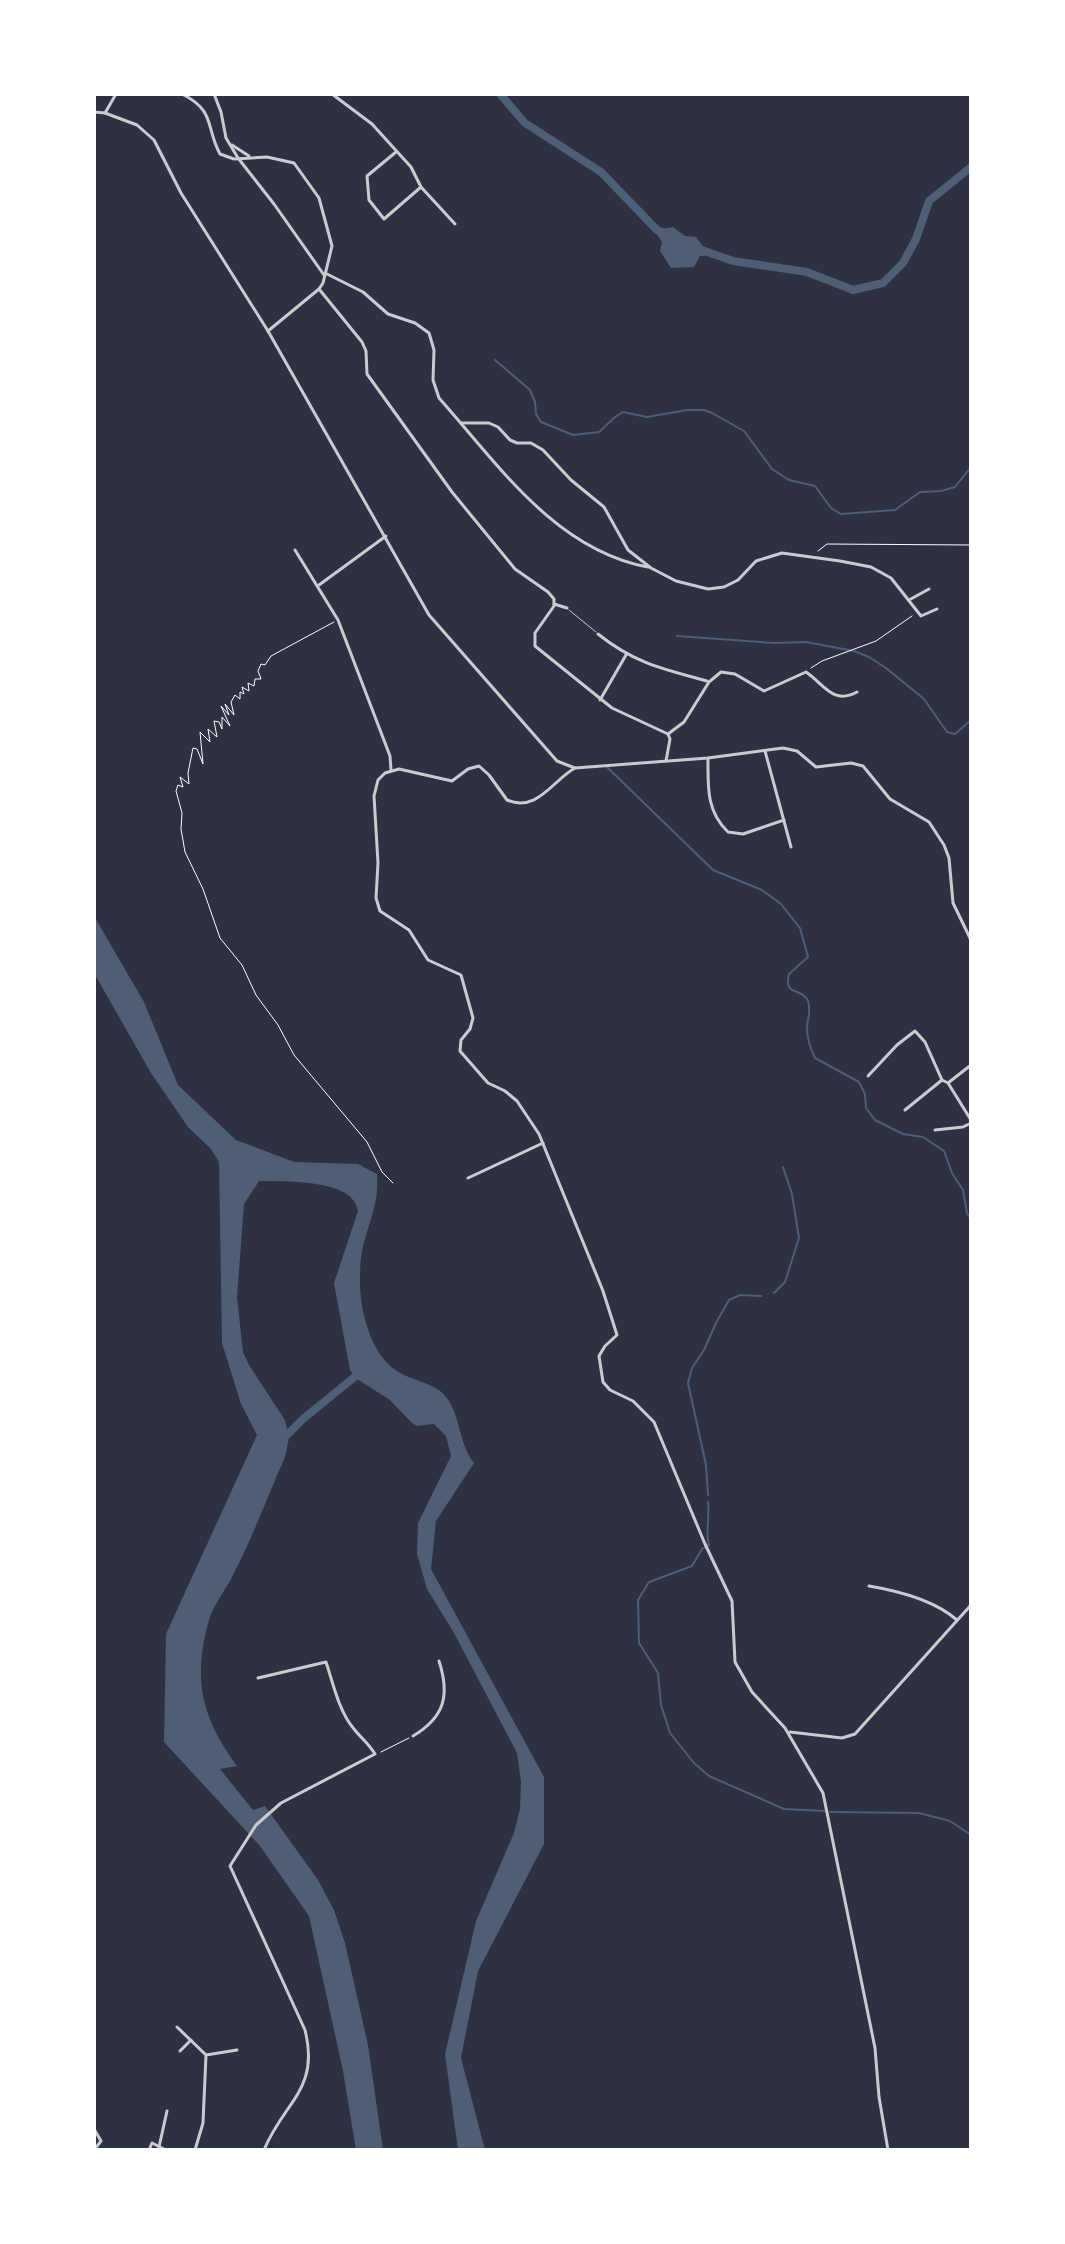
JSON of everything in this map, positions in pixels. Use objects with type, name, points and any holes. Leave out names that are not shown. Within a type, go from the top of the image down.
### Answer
[{"type":"street","points":[[105,113],[116,94]]},
{"type":"street","points":[[182,94],[203,107],[220,154],[294,163],[319,198],[332,241],[325,274],[319,289],[268,331]]},
{"type":"street","points":[[214,94],[229,144],[325,274],[363,292],[388,314],[415,323],[429,333],[434,350],[435,388],[439,398],[540,511],[614,559],[651,568]]},
{"type":"street","points":[[332,94],[362,114],[411,167],[421,187],[455,224]]},
{"type":"street","points":[[94,112],[137,125],[154,140],[181,193],[268,331],[429,615],[557,761],[575,768],[792,749],[816,767],[851,763],[863,766],[890,799],[929,822],[944,845],[949,858],[953,903],[971,940]]},
{"type":"street","points":[[229,144],[252,157]]},
{"type":"street","points":[[396,152],[367,176],[369,200],[384,219],[421,187]]},
{"type":"street","points":[[319,289],[362,342],[366,351],[367,374],[452,492],[515,569],[548,592],[554,604],[567,608]]},
{"type":"street","points":[[461,423],[489,423],[498,427],[510,440],[531,443],[543,450],[571,480],[604,507],[628,550],[651,568],[676,581],[716,589],[738,580],[764,556],[782,553],[871,567],[891,578],[921,616],[937,609]]},
{"type":"street","points":[[386,536],[316,588],[338,620],[390,756],[391,770]]},
{"type":"street","points":[[295,550],[319,585]]},
{"type":"street","points":[[909,600],[929,589]]},
{"type":"street","points":[[554,604],[535,633],[535,646],[612,708],[668,734],[666,761]]},
{"type":"street","points":[[598,634],[626,655],[646,665],[709,682]]},
{"type":"street","points":[[600,700],[626,655]]},
{"type":"street","points":[[668,734],[684,722],[709,682],[721,672],[730,672],[764,691],[806,672],[834,696],[846,698],[857,692]]},
{"type":"street","points":[[765,751],[791,847]]},
{"type":"street","points":[[708,758],[711,807],[728,832],[743,834],[784,820]]},
{"type":"street","points":[[575,768],[539,799],[523,803],[507,800],[479,766],[449,781],[399,769],[381,776],[374,788],[378,906],[384,915],[409,930],[432,964],[461,975],[473,1018],[470,1029],[461,1040],[460,1051],[488,1083],[517,1101],[543,1143],[616,1327],[616,1338],[605,1346],[599,1356],[603,1382],[610,1390],[633,1401],[654,1422],[732,1601],[735,1662],[752,1692],[789,1733],[820,1787],[827,1807],[875,2048],[888,2150]]},
{"type":"street","points":[[868,1076],[915,1031],[925,1042],[942,1080],[948,1083],[971,1121],[963,1127],[935,1130]]},
{"type":"street","points":[[948,1083],[971,1065]]},
{"type":"street","points":[[905,1110],[942,1080]]},
{"type":"street","points":[[468,1178],[543,1143]]},
{"type":"street","points":[[869,1586],[913,1597],[957,1620]]},
{"type":"street","points":[[789,1733],[842,1738],[855,1734],[971,1605]]},
{"type":"street","points":[[413,1736],[433,1722],[444,1699],[446,1682],[439,1661]]},
{"type":"street","points":[[258,1678],[326,1662],[334,1689],[354,1729],[375,1754],[281,1803],[256,1825],[230,1866],[305,2030],[309,2050],[309,2066],[303,2086],[272,2130],[264,2150]]},
{"type":"street","points":[[177,2027],[206,2055],[203,2123],[195,2150]]},
{"type":"street","points":[[180,2051],[191,2040]]},
{"type":"street","points":[[206,2055],[237,2050]]},
{"type":"street","points":[[159,2147],[167,2111]]},
{"type":"street","points":[[94,2129],[101,2141],[94,2150]]},
{"type":"street","points":[[149,2150],[152,2143],[166,2150]]},
{"type":"lane","points":[[567,608],[598,634]]},
{"type":"path","points":[[817,557],[818,549],[827,544],[971,545]]},
{"type":"path","points":[[806,672],[818,662],[876,641],[918,612]]},
{"type":"path","points":[[338,620],[271,656],[265,665],[261,664],[258,671],[261,679],[255,679],[254,686],[248,683],[249,691],[242,687],[244,694],[240,692],[240,699],[235,695],[231,702],[234,715],[225,704],[229,715],[221,706],[230,726],[222,717],[222,729],[219,722],[214,721],[217,737],[208,729],[210,742],[200,732],[203,764],[197,749],[193,748],[189,784],[180,777],[183,787],[178,785],[176,791],[182,813],[185,852],[203,889],[220,938],[242,965],[256,995],[278,1025],[294,1055],[367,1142],[382,1172],[393,1183]]},
{"type":"path","points":[[375,1754],[413,1736]]},
{"type":"water","points":[[673,227],[685,236],[696,237],[706,251],[694,267],[671,268],[660,251],[662,242],[657,234],[661,229]]},
{"type":"water","points":[[94,916],[144,1002],[178,1085],[236,1140],[294,1162],[358,1164],[377,1174],[375,1205],[360,1267],[362,1306],[369,1331],[388,1364],[403,1375],[432,1386],[449,1401],[465,1448],[474,1463],[436,1521],[431,1569],[544,1777],[544,1844],[478,1971],[461,2058],[485,2150],[458,2150],[445,2054],[476,1921],[514,1833],[520,1809],[521,1781],[517,1753],[454,1633],[427,1589],[417,1554],[418,1523],[451,1456],[446,1436],[434,1424],[417,1426],[412,1423],[390,1400],[357,1379],[350,1370],[334,1283],[358,1211],[353,1200],[331,1187],[300,1182],[259,1181],[244,1204],[237,1297],[243,1352],[285,1420],[289,1438],[285,1457],[248,1543],[211,1614],[201,1661],[201,1680],[208,1715],[237,1766],[220,1769],[253,1810],[265,1806],[318,1880],[334,1910],[345,1943],[368,2045],[383,2150],[356,2150],[343,2071],[309,1916],[260,1846],[164,1742],[166,1634],[257,1435],[241,1404],[222,1343],[219,1162],[211,1149],[188,1127],[151,1073],[94,973]]},
{"type":"waterway","points":[[500,94],[525,123],[601,172],[657,230],[666,234]]},
{"type":"waterway","points":[[696,248],[733,261],[807,272],[853,290],[883,283],[903,263],[916,239],[929,201],[971,167]]},
{"type":"waterway","points":[[495,360],[530,390],[541,422],[573,435],[599,432],[623,412],[647,417],[687,410],[712,413],[744,431],[772,469],[789,480],[815,486],[831,508],[841,514],[895,510],[920,492],[955,487],[971,467]]},
{"type":"waterway","points":[[677,636],[774,643],[806,642],[854,651],[886,668],[924,699],[947,732],[955,734],[971,720]]},
{"type":"waterway","points":[[607,767],[713,870],[762,890],[781,904],[800,928],[808,957],[789,974],[788,981],[791,989],[808,1001],[807,1027],[815,1058],[859,1082],[865,1094],[866,1108],[875,1120],[903,1134],[923,1137],[944,1151],[952,1173],[963,1190],[971,1219]]},
{"type":"waterway","points":[[774,1293],[785,1282],[799,1238],[792,1194],[783,1167]]},
{"type":"waterway","points":[[708,1495],[706,1465],[688,1383],[692,1368],[729,1300],[740,1295],[761,1296]]},
{"type":"waterway","points":[[282,1440],[362,1371]]},
{"type":"waterway","points":[[708,1502],[709,1545],[702,1549],[692,1566],[649,1582],[638,1600],[639,1643],[658,1673],[661,1705],[670,1733],[709,1776],[784,1809],[825,1811]]},
{"type":"waterway","points":[[830,1812],[919,1813],[950,1821],[971,1835]]}]
